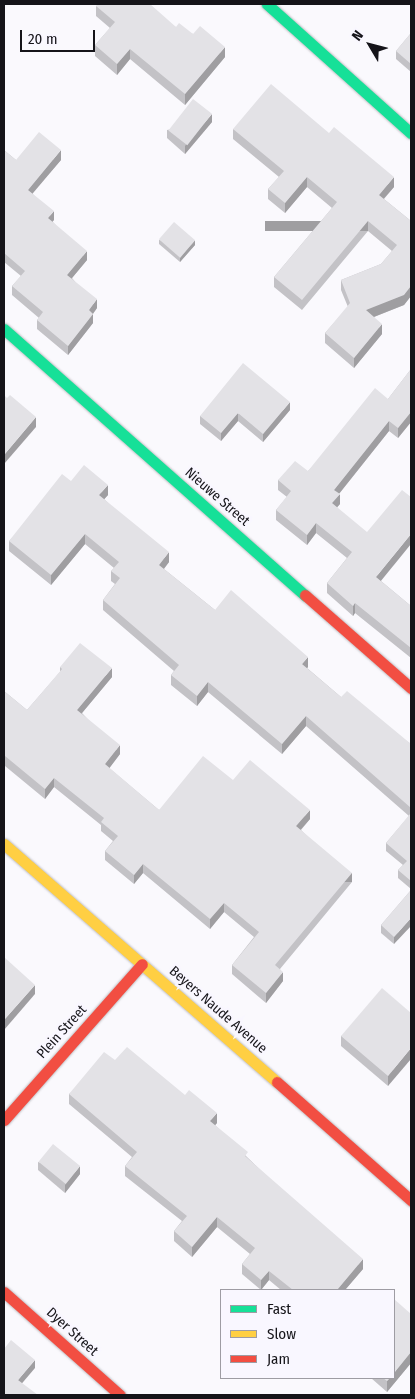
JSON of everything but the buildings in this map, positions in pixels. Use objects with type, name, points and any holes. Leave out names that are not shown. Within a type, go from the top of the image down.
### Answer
[{"type":"street","points":[[266,4],[411,133]]},
{"type":"street","name":"Nieuwe Street","points":[[4,329],[411,688]]},
{"type":"street","name":"Beyers Naude Avenue","points":[[4,844],[411,1200]]},
{"type":"street","name":"Plein Street","points":[[4,1120],[142,964]]},
{"type":"street","name":"Dyer Street","points":[[4,1292],[120,1395]]},
{"type":"traffic: fast","points":[[267,4],[411,133]]},
{"type":"traffic: fast","points":[[4,329],[305,595]]},
{"type":"traffic: slow","points":[[4,844],[277,1082]]},
{"type":"traffic: jam","points":[[305,595],[411,688]]},
{"type":"traffic: jam","points":[[4,1120],[142,964]]},
{"type":"traffic: jam","points":[[277,1082],[411,1200]]},
{"type":"traffic: jam","points":[[4,1292],[120,1395]]}]
